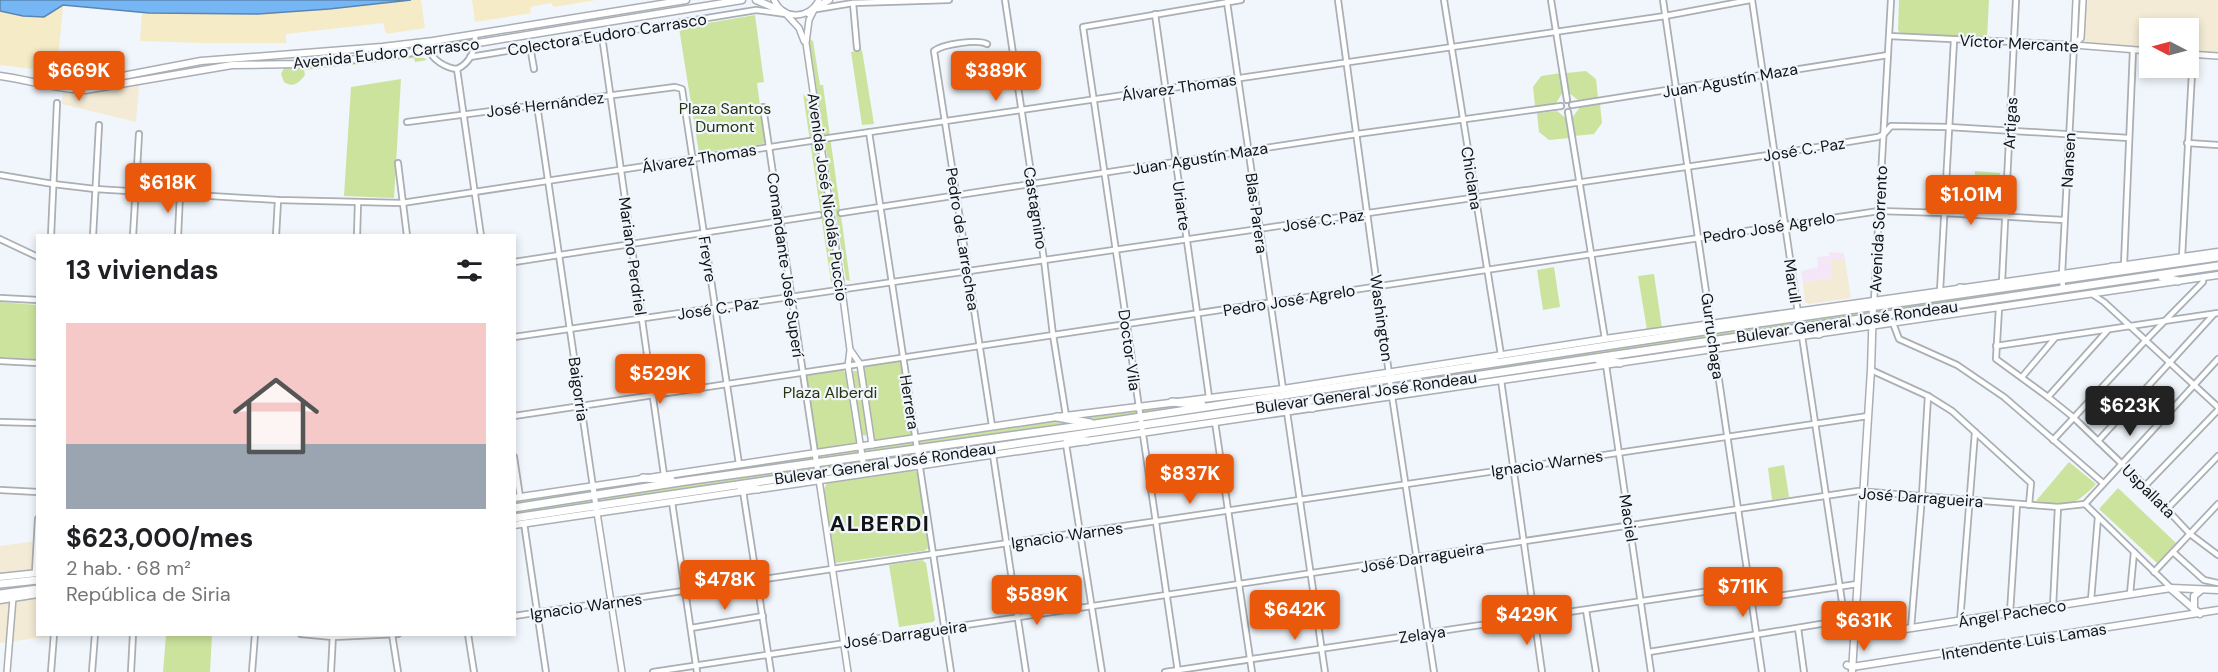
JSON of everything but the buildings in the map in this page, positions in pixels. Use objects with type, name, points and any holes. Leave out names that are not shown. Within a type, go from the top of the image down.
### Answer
[{"type":"main road","name":"Avenida Eudoro Carrasco","points":[[0,76],[67,90],[85,90],[232,65],[296,64],[372,58],[686,0]]},
{"type":"main road","name":"Avenida Eudoro Carrasco","points":[[30,81],[86,83],[201,61],[476,39],[590,25],[742,0]]},
{"type":"main road","points":[[756,0],[787,15]]},
{"type":"main road","points":[[815,7],[829,0]]},
{"type":"main road","name":"Bulevar General José Rondeau","points":[[516,508],[643,478],[1057,417],[1508,362],[1795,313],[1984,291],[2124,265],[2218,252]]},
{"type":"main road","name":"Bulevar General José Rondeau","points":[[919,458],[993,455],[1087,441],[1216,406],[1501,355],[1605,339],[1819,316],[1940,291],[2002,282],[2138,269],[2218,257]]},
{"type":"main road","name":"Bulevar General José Rondeau","points":[[516,518],[672,502],[758,489],[864,466],[1052,438],[1288,408],[1590,359],[1819,334],[1998,308],[2156,276],[2218,266]]},
{"type":"main road","points":[[2112,267],[2138,269]]},
{"type":"main road","name":"Bulevar General José Rondeau","points":[[1312,408],[1392,392],[1501,380],[1620,363],[1784,330],[2064,294],[2086,295],[2218,275]]},
{"type":"main road","points":[[2156,276],[2178,281]]},
{"type":"main road","points":[[1960,288],[1984,291]]},
{"type":"main road","name":"Avenida Sorrento","points":[[1850,669],[1874,304]]},
{"type":"main road","points":[[1795,313],[1819,316]]},
{"type":"main road","points":[[1784,330],[1819,334]]},
{"type":"main road","points":[[1590,359],[1620,363]]},
{"type":"main road","points":[[1475,360],[1508,362]]},
{"type":"main road","points":[[1172,402],[1216,406]]},
{"type":"main road","points":[[1288,408],[1312,408]]},
{"type":"main road","name":"Bulevar General José Rondeau","points":[[919,458],[1095,424],[1141,426],[1215,422],[1288,408]]},
{"type":"main road","points":[[1057,417],[1095,424]]},
{"type":"main road","points":[[1052,438],[1087,441]]},
{"type":"main road","name":"Bulevar General José Rondeau","points":[[518,498],[686,481],[817,464],[864,466]]},
{"type":"main road","name":"Bulevar General José Rondeau","points":[[516,525],[730,486],[819,476]]},
{"type":"main road","points":[[643,478],[686,481]]},
{"type":"main road","points":[[730,486],[758,489]]},
{"type":"main road","points":[[0,584],[12,579],[36,576]]},
{"type":"main road","points":[[0,600],[14,594],[26,581],[36,576]]},
{"type":"main road","points":[[0,577],[26,581]]},
{"type":"main road","points":[[12,579],[14,594]]},
{"type":"main road","points":[[2171,588],[2200,614]]},
{"type":"main road","name":"Ángel Pacheco","points":[[1853,637],[2171,588],[2218,590]]},
{"type":"main road","points":[[2194,609],[2194,596],[2204,589]]},
{"type":"main road","points":[[0,594],[36,590]]},
{"type":"main road","name":"Intendente Luis Lamas","points":[[1850,669],[2218,610]]},
{"type":"street","name":"Avenida José Nicolás Puccio","points":[[774,0],[806,43]]},
{"type":"street","points":[[787,15],[815,7],[853,3],[949,0]]},
{"type":"street","name":"Castagnino","points":[[1005,0],[1066,416]]},
{"type":"street","points":[[1155,14],[1241,0]]},
{"type":"street","name":"Washington","points":[[1338,0],[1392,392],[1434,672]]},
{"type":"street","name":"Chiclana","points":[[1444,0],[1501,355]]},
{"type":"street","points":[[1551,0],[1567,100],[1572,105],[1572,109],[1568,112]]},
{"type":"street","name":"Gurruchaga","points":[[1663,0],[1762,672]]},
{"type":"street","name":"Álvarez Thomas","points":[[0,175],[95,189],[278,200],[402,203],[869,132],[1665,16],[1751,0]]},
{"type":"street","name":"Marull","points":[[1751,0],[1785,225],[1795,313]]},
{"type":"street","name":"Avenida Sorrento","points":[[1874,304],[1891,0]]},
{"type":"street","name":"Artigas","points":[[2002,282],[2016,0]]},
{"type":"street","points":[[2074,45],[2076,0]]},
{"type":"street","points":[[2074,45],[2081,39],[2083,0]]},
{"type":"street","name":"Blas Parera","points":[[1227,2],[1236,79],[1283,389]]},
{"type":"street","points":[[853,3],[857,48]]},
{"type":"street","name":"Avenida José Nicolás Puccio","points":[[815,7],[809,20],[806,43],[850,350],[848,366],[864,466]]},
{"type":"street","name":"Colectora Eudoro Carrasco","points":[[470,57],[756,10],[787,15]]},
{"type":"street","name":"Doctor Vila","points":[[1155,14],[1083,27],[1178,671]]},
{"type":"street","name":"Uriarte","points":[[1155,14],[1209,397]]},
{"type":"street","name":"Mariano Perdriel","points":[[608,22],[601,35],[664,475]]},
{"type":"street","name":"Mariano Perdriel","points":[[590,25],[601,35]]},
{"type":"street","name":"Víctor Mercante","points":[[1889,36],[2139,50]]},
{"type":"street","points":[[433,41],[429,49],[433,57],[457,69],[470,57],[476,39]]},
{"type":"street","points":[[1940,291],[1954,40]]},
{"type":"street","name":"Pedro de Larrechea","points":[[987,44],[980,41],[942,46],[934,51],[992,426]]},
{"type":"street","name":"Nansen","points":[[2064,294],[2062,277],[2064,220],[2074,45]]},
{"type":"street","points":[[530,46],[534,69]]},
{"type":"street","points":[[2124,265],[2133,50]]},
{"type":"street","name":"Juan Agustín Maza","points":[[1572,105],[1888,55]]},
{"type":"street","points":[[2199,55],[2218,56]]},
{"type":"street","points":[[457,69],[481,234]]},
{"type":"street","points":[[2182,257],[2190,78]]},
{"type":"street","name":"José Hernández","points":[[407,122],[675,87],[682,89]]},
{"type":"street","name":"Freyre","points":[[682,89],[739,464]]},
{"type":"street","points":[[1567,100],[1563,101],[1560,106],[1564,112],[1568,112]]},
{"type":"street","points":[[51,234],[57,103]]},
{"type":"street","name":"Baigorria","points":[[537,105],[595,509],[621,672]]},
{"type":"street","name":"Juan Agustín Maza","points":[[841,213],[1357,134],[1560,106]]},
{"type":"street","name":"Comandante José Superí","points":[[763,107],[848,672]]},
{"type":"street","points":[[1568,112],[1605,339]]},
{"type":"street","points":[[93,234],[99,125]]},
{"type":"street","name":"José C. Paz","points":[[516,338],[1775,154],[1878,137],[1891,126],[2009,130],[2129,138]]},
{"type":"street","name":"Herrera","points":[[869,132],[951,672]]},
{"type":"street","points":[[133,234],[139,134]]},
{"type":"street","points":[[2187,143],[2218,145]]},
{"type":"street","points":[[398,163],[407,234]]},
{"type":"street","points":[[178,234],[180,194]]},
{"type":"street","points":[[276,234],[278,200]]},
{"type":"street","points":[[357,234],[358,202]]},
{"type":"street","name":"Pedro José Agrelo","points":[[516,416],[1878,211],[2064,220]]},
{"type":"street","points":[[516,262],[819,215]]},
{"type":"street","points":[[0,239],[36,257]]},
{"type":"street","points":[[2053,440],[2203,282],[2203,278]]},
{"type":"street","points":[[2086,295],[2093,294],[2104,302],[2218,408],[2145,486]]},
{"type":"street","points":[[0,297],[36,300]]},
{"type":"street","points":[[1998,308],[1996,346],[2216,313]]},
{"type":"street","points":[[2098,441],[2216,313]]},
{"type":"street","points":[[1893,323],[1899,339],[1966,371],[2004,398],[2103,483]]},
{"type":"street","points":[[2048,396],[2108,330]]},
{"type":"street","points":[[1802,336],[1839,586],[1845,620],[1853,627]]},
{"type":"street","points":[[2022,377],[2055,338]]},
{"type":"street","name":"Uspallata","points":[[1996,346],[1996,359],[2073,417],[2145,486],[2190,534],[2217,554]]},
{"type":"street","name":"Avenida José Nicolás Puccio","points":[[850,350],[860,364],[872,445]]},
{"type":"street","points":[[2171,588],[2085,504],[2218,359]]},
{"type":"street","points":[[0,361],[36,363]]},
{"type":"street","name":"Maciel","points":[[1606,365],[1651,672]]},
{"type":"street","points":[[1871,370],[1928,396],[1952,411],[2031,483],[2029,505]]},
{"type":"street","points":[[1501,380],[1542,672]]},
{"type":"street","points":[[1911,628],[1928,396]]},
{"type":"street","points":[[1288,408],[1325,672]]},
{"type":"street","name":"Ignacio Warnes","points":[[516,616],[1868,416]]},
{"type":"street","points":[[0,422],[36,423]]},
{"type":"street","points":[[1215,422],[1252,672]]},
{"type":"street","points":[[1960,621],[1975,432]]},
{"type":"street","points":[[1066,444],[1102,672]]},
{"type":"street","points":[[993,455],[1026,672]]},
{"type":"street","points":[[2167,509],[2218,456]]},
{"type":"street","points":[[516,478],[518,498]]},
{"type":"street","points":[[0,490],[36,492]]},
{"type":"street","points":[[743,491],[771,672]]},
{"type":"street","name":"José Darragueira","points":[[653,672],[1858,491],[2058,507],[2085,504]]},
{"type":"street","points":[[672,502],[697,672]]},
{"type":"street","points":[[2010,613],[2017,504]]},
{"type":"street","points":[[2154,572],[2218,504]]},
{"type":"street","points":[[2053,606],[2058,507]]},
{"type":"street","points":[[2091,600],[2098,517]]},
{"type":"street","points":[[524,523],[546,672]]},
{"type":"street","points":[[2130,594],[2134,552]]},
{"type":"street","points":[[2173,552],[2204,580],[2218,583]]},
{"type":"street","points":[[1752,600],[1857,584]]},
{"type":"street","name":"Zelaya","points":[[1165,672],[1750,585]]},
{"type":"street","points":[[8,672],[14,594]]},
{"type":"street","points":[[1586,610],[1596,672]]},
{"type":"street","points":[[691,628],[763,616]]},
{"type":"street","points":[[1648,652],[1845,620]]},
{"type":"street","points":[[1798,628],[1804,672]]},
{"type":"street","points":[[51,672],[54,636]]},
{"type":"street","points":[[92,672],[94,636]]},
{"type":"street","points":[[131,672],[134,636]]},
{"type":"street","points":[[252,672],[255,636]]},
{"type":"street","points":[[331,672],[333,636]]},
{"type":"street","points":[[394,636],[398,672]]},
{"type":"street","points":[[468,636],[474,672]]},
{"type":"shaded area","points":[[2083,0],[2218,0],[2218,56],[2199,55],[2199,18],[2139,18],[2139,50],[2074,45],[2081,38]]},
{"type":"shaded area","points":[[139,85],[136,122],[62,104],[63,92],[95,92]]},
{"type":"shaded area","points":[[1829,252],[1844,253],[1845,260],[1830,260],[1832,278],[1803,282],[1801,271],[1818,267],[1817,257],[1829,256]]},
{"type":"shaded area","points":[[1830,259],[1845,260],[1851,298],[1809,304],[1805,302],[1803,282],[1832,278]]},
{"type":"shaded area","points":[[36,541],[36,636],[53,636],[0,643],[0,546]]},
{"type":"green space","points":[[1899,0],[1989,0],[1987,38],[1900,33],[1898,30]]},
{"type":"green space","name":"Plaza Santos Dumont","points":[[755,15],[764,82],[757,83],[765,142],[699,153],[679,28]]},
{"type":"green space","points":[[809,39],[813,41],[820,85],[823,85],[850,281],[846,280]]},
{"type":"green space","points":[[862,50],[874,124],[862,125],[851,52]]},
{"type":"green space","points":[[410,56],[427,60],[415,62],[414,58],[304,70],[305,75],[293,85],[284,82],[281,74],[284,68]]},
{"type":"green space","points":[[1586,71],[1596,79],[1598,98],[1578,100],[1568,92],[1566,73]]},
{"type":"green space","points":[[1561,73],[1563,92],[1556,103],[1535,106],[1533,87],[1541,76]]},
{"type":"green space","points":[[401,79],[394,198],[344,196],[351,87]]},
{"type":"green space","points":[[803,94],[811,103],[837,280],[835,283],[831,282]]},
{"type":"green space","points":[[1600,104],[1602,123],[1594,134],[1574,136],[1572,118],[1580,107]]},
{"type":"green space","points":[[1557,111],[1567,119],[1569,138],[1549,140],[1539,132],[1537,113]]},
{"type":"green space","points":[[1975,171],[2000,173],[1998,192],[1974,190]]},
{"type":"green space","points":[[2218,252],[2218,275],[516,525],[516,498],[871,445],[860,364],[903,357],[916,438]]},
{"type":"green space","points":[[1554,267],[1560,307],[1543,310],[1537,270]]},
{"type":"green space","points":[[1654,274],[1662,328],[1647,330],[1638,276]]},
{"type":"green space","points":[[0,302],[36,305],[36,359],[0,357]]},
{"type":"green space","name":"Plaza Alberdi","points":[[840,369],[848,376],[857,441],[855,445],[818,451],[807,376]]},
{"type":"green space","points":[[852,371],[858,373],[867,433],[865,436],[861,434]]},
{"type":"green space","points":[[2069,462],[2096,484],[2082,497],[2069,503],[2055,504],[2036,501]]},
{"type":"green space","points":[[1784,465],[1789,497],[1772,500],[1768,468]]},
{"type":"green space","points":[[908,468],[919,474],[928,548],[924,551],[835,563],[824,490],[827,482]]},
{"type":"green space","points":[[2118,488],[2176,543],[2157,563],[2099,509]]},
{"type":"green space","points":[[922,560],[926,563],[935,620],[899,627],[889,565]]},
{"type":"green space","points":[[166,636],[212,636],[210,672],[163,672]]},
{"type":"sand","points":[[63,0],[110,10],[63,6],[57,55],[33,69],[0,65],[0,11],[23,16]]},
{"type":"sand","points":[[184,0],[421,0],[425,28],[386,34],[383,23],[286,34],[286,43],[140,41],[142,13],[118,10],[120,3]]},
{"type":"sand","points":[[472,0],[596,0],[554,7],[551,3],[530,7],[531,13],[475,22]]},
{"type":"water","points":[[0,0],[411,0],[258,14],[149,13],[63,5],[44,17],[23,16],[0,11]]},
{"type":"district","name":"ALBERDI","points":[[880,523]]}]
